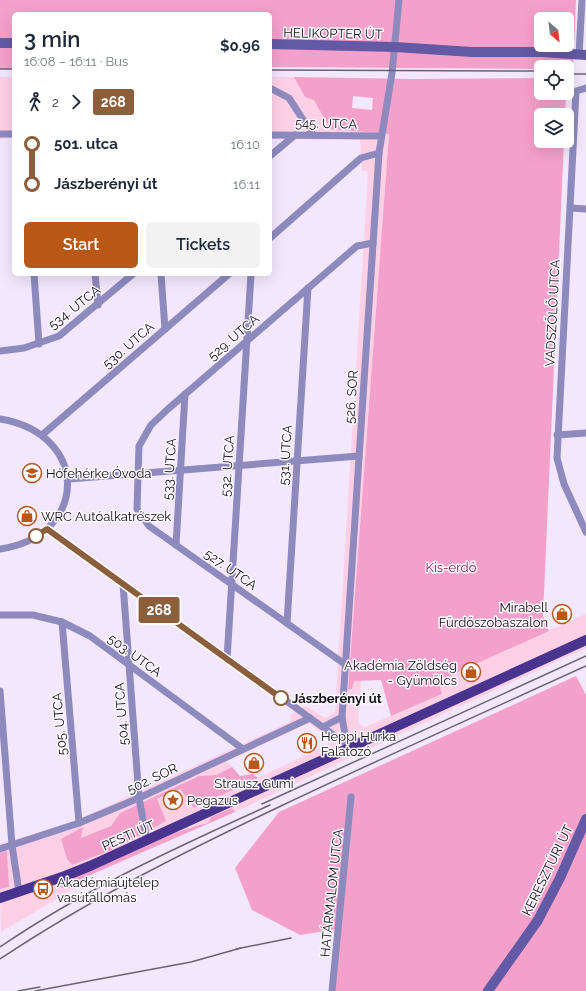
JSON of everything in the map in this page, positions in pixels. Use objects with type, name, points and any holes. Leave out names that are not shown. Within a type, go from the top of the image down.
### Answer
[{"type":"main road","points":[[350,748],[586,640]]},
{"type":"main road","name":"PESTI ÚT","points":[[0,898],[73,873],[147,841],[350,748]]},
{"type":"street","name":"526. SOR","points":[[350,748],[345,734],[342,717],[359,456],[379,153],[390,91],[399,0]]},
{"type":"street","points":[[582,0],[582,55]]},
{"type":"street","points":[[0,43],[12,43]]},
{"type":"street","name":"HELIKOPTER ÚT","points":[[272,44],[395,47],[440,51],[542,52],[582,55]]},
{"type":"street","name":"VADSZŐLŐ UTCA","points":[[586,88],[576,91],[557,435],[557,458],[564,484],[586,532]]},
{"type":"street","points":[[272,89],[289,98],[313,135]]},
{"type":"street","points":[[0,134],[12,134]]},
{"type":"street","name":"545. UTCA","points":[[272,135],[381,136]]},
{"type":"street","points":[[272,154],[295,135]]},
{"type":"street","points":[[272,236],[361,158],[379,153]]},
{"type":"street","points":[[570,208],[586,210]]},
{"type":"street","name":"529. UTCA","points":[[138,472],[140,446],[151,425],[357,246],[373,243]]},
{"type":"street","points":[[34,276],[39,344]]},
{"type":"street","points":[[95,276],[98,305]]},
{"type":"street","name":"534. UTCA","points":[[0,351],[39,344],[59,336],[98,305],[131,276]]},
{"type":"street","points":[[161,276],[165,329]]},
{"type":"street","name":"530. UTCA","points":[[42,435],[227,276]]},
{"type":"street","name":"532. UTCA","points":[[227,659],[251,276]]},
{"type":"street","name":"531. UTCA","points":[[287,623],[308,288]]},
{"type":"street","name":"533. UTCA","points":[[176,545],[185,394]]},
{"type":"street","points":[[0,419],[30,428],[42,435],[57,450],[64,461],[69,479],[64,505],[58,516],[47,529],[23,542],[0,549]]},
{"type":"street","points":[[557,435],[586,433]]},
{"type":"street","points":[[69,479],[138,472],[359,456]]},
{"type":"street","name":"527. UTCA","points":[[138,472],[137,508],[149,526],[346,665]]},
{"type":"street","points":[[47,529],[324,727],[350,748]]},
{"type":"street","name":"504. UTCA","points":[[123,584],[139,798],[147,841]]},
{"type":"street","name":"503. UTCA","points":[[0,615],[33,615],[62,622],[90,636],[243,749]]},
{"type":"street","name":"505. UTCA","points":[[62,622],[80,823]]},
{"type":"street","points":[[0,691],[12,845],[19,892]]},
{"type":"street","points":[[324,727],[342,717]]},
{"type":"street","name":"502. SOR","points":[[0,849],[80,823],[139,798],[310,718]]},
{"type":"street","name":"HATÁRMALOM UTCA","points":[[332,991],[351,797]]},
{"type":"street","name":"KERESZTÚRI ÚT","points":[[488,991],[538,920],[560,878],[586,819]]},
{"type":"shaded area","points":[[0,77],[12,77],[12,138],[0,139]]},
{"type":"shaded area","points":[[272,77],[294,77],[305,97],[314,100],[330,129],[389,134],[348,688],[352,689],[354,681],[361,680],[358,723],[365,727],[442,694],[437,681],[586,614],[586,648],[461,706],[454,707],[452,710],[235,812],[233,808],[208,823],[192,827],[138,848],[72,878],[70,888],[82,884],[1,932],[0,889],[9,887],[7,851],[0,853],[0,844],[73,822],[290,722],[291,714],[305,706],[326,718],[335,712],[368,172],[362,170],[360,140],[272,139]],"holes":[[[309,723],[333,742],[194,808],[180,789],[157,800],[165,821],[117,848],[72,865],[67,859],[83,828],[81,838],[111,826],[120,813],[199,776],[216,775],[232,767],[227,761]]]},
{"type":"green space","points":[[0,0],[576,0],[574,46],[574,12],[534,12],[534,52],[574,52],[573,60],[534,60],[534,69],[272,67],[272,12],[12,12],[12,69],[0,69]]},
{"type":"green space","name":"Kis-erdő","points":[[294,77],[412,79],[534,78],[534,100],[566,100],[565,108],[534,108],[534,148],[564,148],[543,616],[549,631],[438,681],[442,694],[391,716],[381,680],[354,681],[352,689],[348,689],[389,134],[330,129],[314,100],[305,97]],"holes":[[[353,96],[373,98],[372,110],[352,108]]]},
{"type":"green space","points":[[576,676],[586,695],[586,991],[330,991],[338,929],[300,935],[252,910],[235,868],[279,812]]},
{"type":"green space","points":[[232,767],[240,776],[253,774],[258,778],[194,808],[180,789],[157,799],[166,821],[117,848],[72,865],[67,859],[61,839],[83,827],[81,838],[111,826],[120,813],[199,776],[216,775]]},
{"type":"green space","points":[[232,808],[235,812],[88,876],[75,887],[67,889],[59,886],[59,883],[132,850],[189,828],[208,823],[211,817]]},
{"type":"green space","points":[[7,851],[9,887],[0,889],[0,853]]},
{"type":"railway","points":[[0,69],[12,69]]},
{"type":"railway","points":[[272,70],[534,71]]},
{"type":"railway","points":[[574,74],[586,74]]},
{"type":"railway","points":[[262,804],[586,656]]},
{"type":"railway","points":[[0,959],[69,916],[175,858],[283,805],[586,666]]},
{"type":"railway","points":[[0,947],[65,906],[132,870],[270,805]]},
{"type":"railway","points":[[236,949],[291,938]]},
{"type":"railway","points":[[35,991],[191,962],[241,948]]},
{"type":"railway","points":[[18,991],[40,987]]},
{"type":"bus line","name":"268","points":[[36,536],[47,529],[281,698]]},
{"type":"place","name":"Hófehérke Óvoda","points":[[32,473]]},
{"type":"place","name":"WRC Autóalkatrészek","points":[[27,516]]},
{"type":"place","name":"Mirabell Fürdőszobaszalon","points":[[562,614]]},
{"type":"place","name":"Akadémia Zöldség - Gyümölcs","points":[[471,672]]},
{"type":"place","name":"Jászberényi út","points":[[281,698]]},
{"type":"place","name":"Heppi Hurka Falatozó","points":[[307,743]]},
{"type":"place","name":"Strausz Gumi","points":[[254,763]]},
{"type":"place","name":"Pegazus","points":[[173,800]]},
{"type":"place","name":"Akadémiaújtelep vasútállomás","points":[[43,889]]}]
